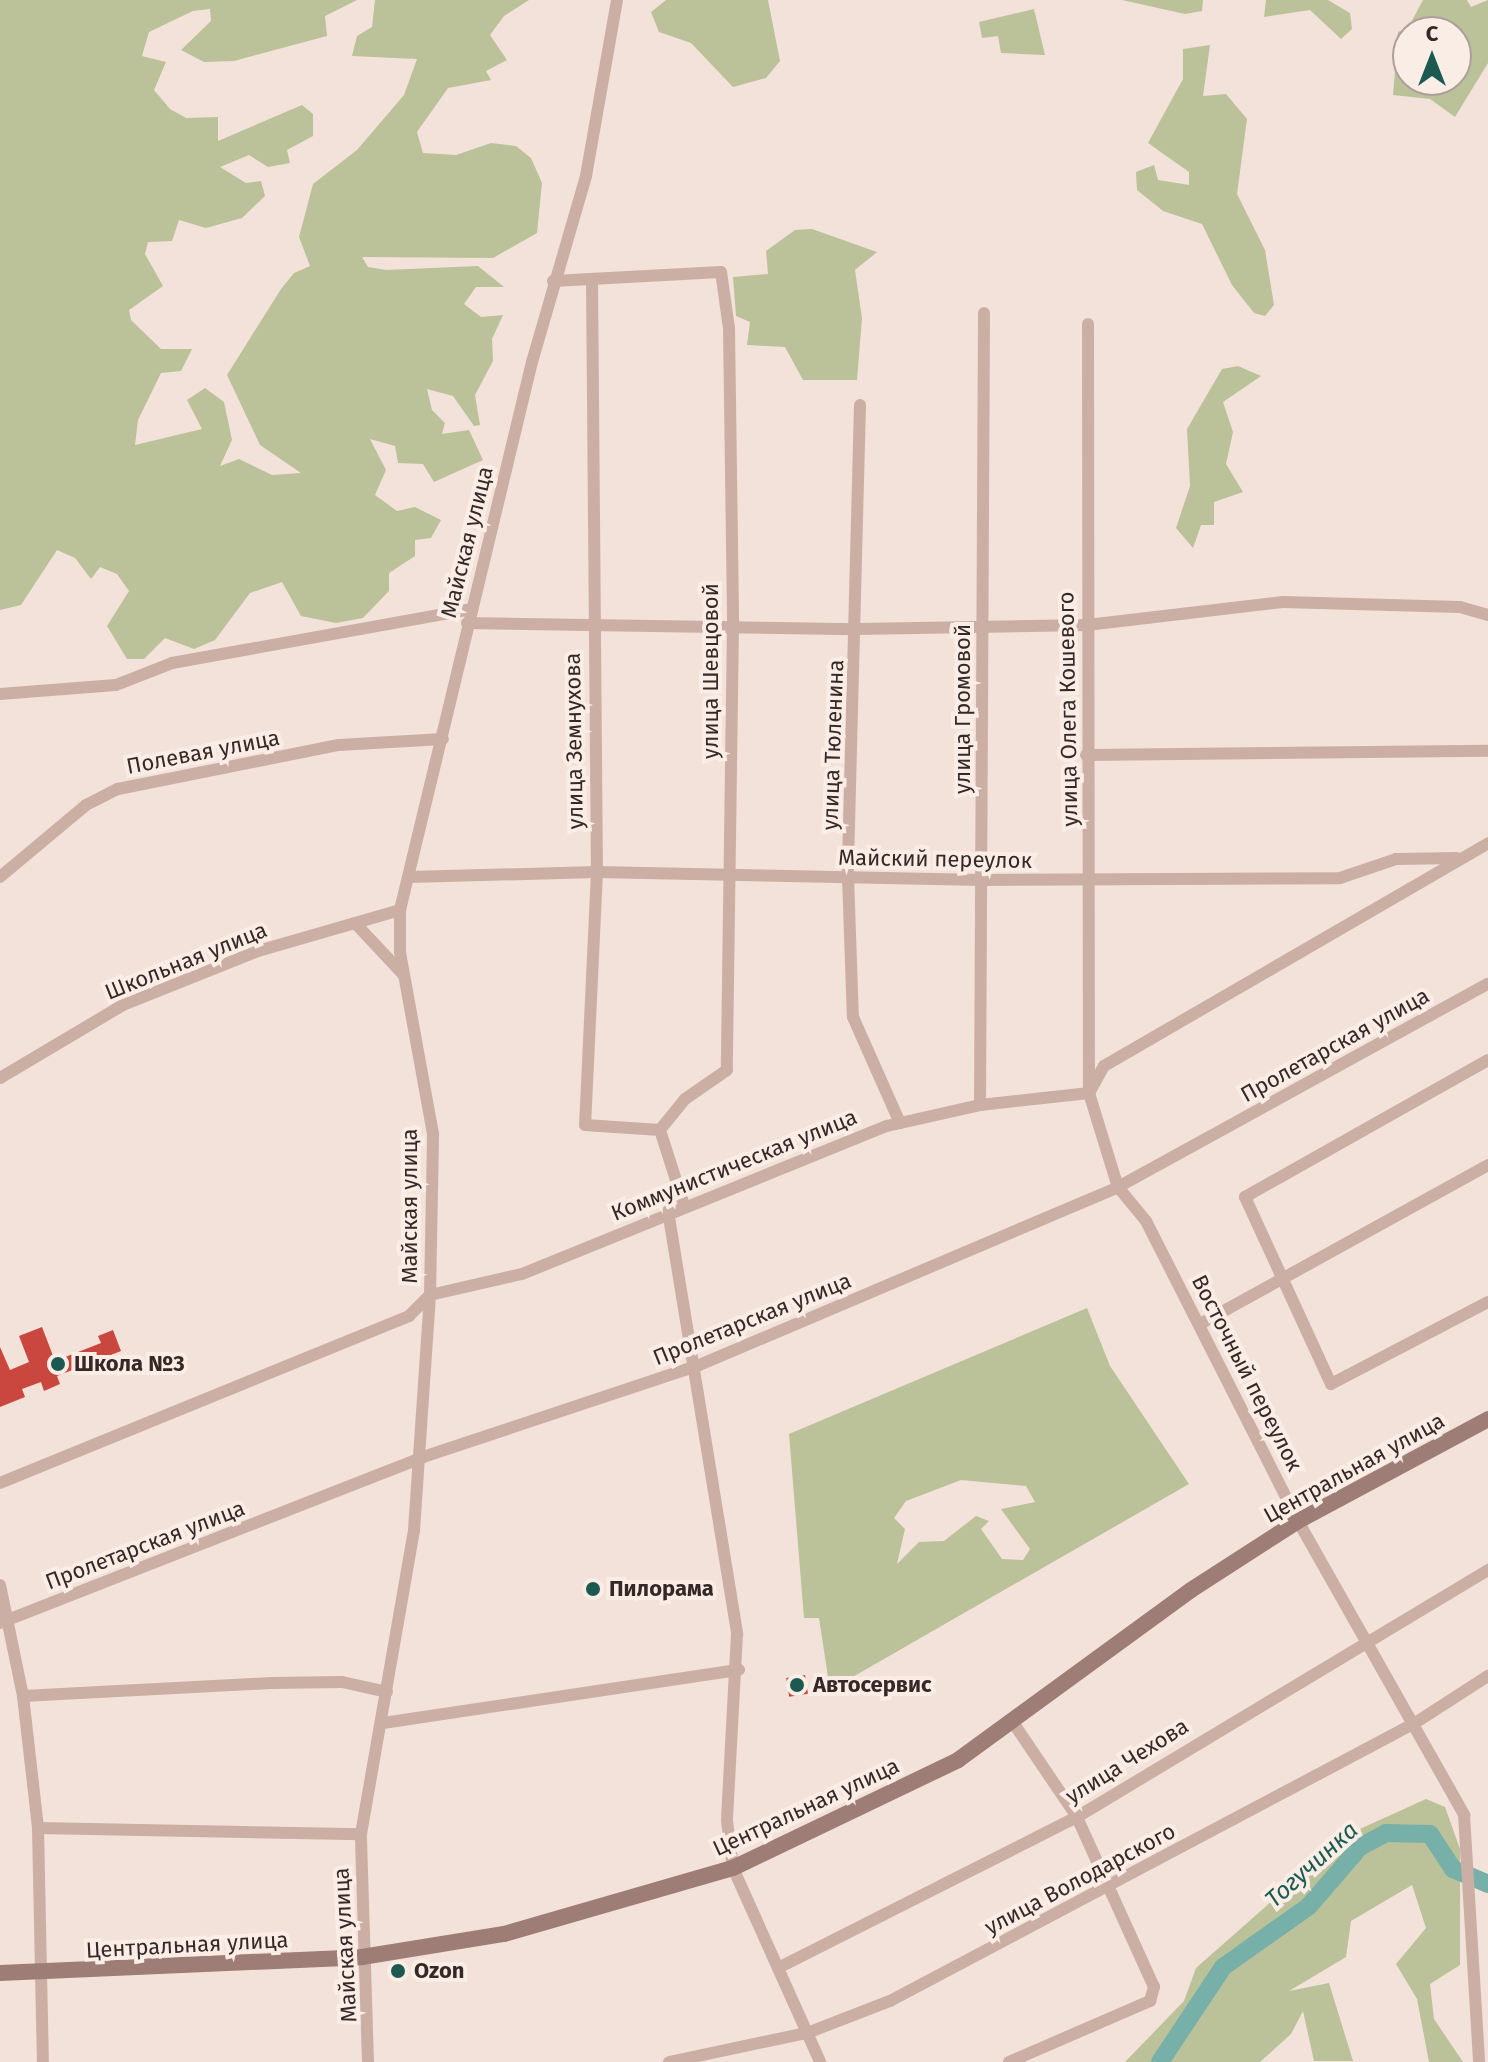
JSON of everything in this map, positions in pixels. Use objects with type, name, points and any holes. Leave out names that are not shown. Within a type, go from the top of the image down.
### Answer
[{"type":"main road","name":"Центральная улица","points":[[0,1973],[39,1975],[362,1957],[504,1934],[733,1868],[958,1760],[1191,1590],[1298,1521],[1488,1419]]},
{"type":"street","name":"Майская улица","points":[[368,2062],[370,1984],[362,1957],[361,1834],[383,1723],[423,1457],[430,1295],[433,1134],[404,975],[400,910],[532,362],[553,281],[586,176],[617,0]]},
{"type":"street","name":"улица Шевцовой","points":[[592,280],[721,272],[729,328],[733,624],[727,1070],[685,1099],[660,1130]]},
{"type":"street","points":[[553,281],[592,280]]},
{"type":"street","name":"улица Земнухова","points":[[592,280],[591,620],[597,872],[585,1125],[660,1130]]},
{"type":"street","name":"улица Громовой","points":[[980,1105],[984,313]]},
{"type":"street","name":"улица Олега Кошевого","points":[[1088,324],[1086,755],[1091,880],[1089,1093]]},
{"type":"street","name":"улица Тюленина","points":[[860,405],[857,629],[848,877],[853,1017],[900,1123]]},
{"type":"street","points":[[467,623],[591,620],[857,629],[1087,625],[1283,602],[1460,607],[1488,615]]},
{"type":"street","points":[[0,694],[116,685],[172,663],[471,609]]},
{"type":"street","name":"Полевая улица","points":[[0,877],[86,805],[118,789],[339,745],[443,739]]},
{"type":"street","points":[[1086,755],[1488,751]]},
{"type":"street","points":[[1089,1093],[1104,1066],[1457,858],[1488,843]]},
{"type":"street","name":"Майский переулок","points":[[409,877],[597,872],[983,880],[1340,878],[1396,859],[1457,858]]},
{"type":"street","name":"Школьная улица","points":[[0,1078],[123,1005],[258,951],[400,910]]},
{"type":"street","points":[[355,923],[404,975]]},
{"type":"street","name":"Пролетарская улица","points":[[5,1621],[423,1457],[697,1366],[1118,1187],[1488,984]]},
{"type":"street","points":[[1488,1060],[1245,1197],[1331,1384],[1488,1302]]},
{"type":"street","name":"Коммунистическая улица","points":[[0,1483],[409,1316],[430,1295],[522,1274],[668,1211],[900,1123],[980,1105],[1089,1093]]},
{"type":"street","name":"Восточный переулок","points":[[1089,1093],[1118,1187],[1146,1221],[1202,1323],[1298,1521],[1364,1642],[1415,1723],[1464,1815],[1471,1866],[1479,2062]]},
{"type":"street","points":[[660,1130],[684,1205]]},
{"type":"street","points":[[1202,1323],[1285,1280],[1488,1165]]},
{"type":"street","points":[[668,1211],[697,1366],[739,1670],[727,1821],[733,1868],[820,2062]]},
{"type":"street","name":"улица Чехова","points":[[778,1968],[1077,1817],[1488,1570]]},
{"type":"street","points":[[0,1585],[5,1621],[23,1696],[38,1828],[43,2062]]},
{"type":"street","points":[[383,1723],[739,1670]]},
{"type":"street","name":"улица Володарского","points":[[669,2062],[807,2033],[890,2001],[1415,1723],[1488,1676]]},
{"type":"street","points":[[23,1696],[299,1682],[342,1682],[387,1692]]},
{"type":"street","points":[[1009,2062],[1131,2006],[1150,2001],[1154,1987],[1106,1887],[1077,1817],[1012,1721]]},
{"type":"street","points":[[38,1828],[361,1834]]},
{"type":"green space","points":[[0,0],[357,0],[325,16],[327,36],[234,61],[204,62],[181,50],[211,21],[210,9],[193,11],[149,32],[142,56],[166,62],[154,90],[170,109],[186,118],[218,117],[218,141],[302,105],[313,114],[313,136],[287,150],[290,163],[268,167],[249,155],[220,167],[246,183],[261,181],[265,196],[242,218],[206,228],[179,220],[172,241],[148,242],[145,254],[163,286],[129,310],[131,320],[161,349],[192,349],[181,371],[161,373],[138,420],[135,445],[202,429],[187,400],[205,388],[224,402],[232,440],[220,466],[239,459],[272,475],[301,473],[260,445],[227,375],[281,289],[294,273],[310,266],[299,237],[313,184],[357,150],[404,95],[417,59],[352,56],[357,36],[372,27],[375,0],[529,0],[504,16],[490,35],[507,60],[486,71],[491,80],[448,88],[417,132],[423,153],[456,155],[491,143],[516,146],[531,158],[542,183],[537,233],[493,258],[362,257],[368,267],[386,270],[478,266],[504,287],[476,287],[464,304],[481,317],[503,315],[492,339],[493,361],[475,395],[480,425],[474,426],[453,396],[427,389],[432,410],[445,423],[442,434],[469,430],[483,460],[434,482],[423,464],[398,463],[395,446],[370,439],[386,470],[375,495],[397,511],[415,507],[441,520],[431,538],[415,540],[415,556],[389,573],[389,591],[363,618],[336,623],[301,616],[282,582],[250,593],[215,640],[194,649],[165,638],[144,659],[127,659],[107,626],[129,591],[117,574],[100,567],[91,579],[75,558],[57,550],[21,605],[0,610]]},
{"type":"green space","points":[[666,0],[768,0],[780,61],[766,78],[733,87],[691,43],[659,32],[651,12]]},
{"type":"green space","points":[[1122,0],[1203,0],[1202,11],[1185,14]]},
{"type":"green space","points":[[1266,0],[1328,0],[1350,13],[1352,29],[1341,39],[1310,10],[1264,17]]},
{"type":"green space","points":[[1423,0],[1467,0],[1471,7],[1488,0],[1488,63],[1472,89],[1472,16],[1414,16]]},
{"type":"green space","points":[[1034,9],[1045,55],[1001,53],[998,36],[982,38],[979,22]]},
{"type":"green space","points":[[1210,45],[1203,96],[1226,94],[1247,119],[1237,194],[1265,250],[1274,305],[1265,316],[1254,313],[1232,285],[1202,224],[1163,211],[1137,190],[1136,172],[1154,165],[1158,180],[1189,185],[1189,172],[1148,143],[1183,79],[1183,49]]},
{"type":"green space","points":[[1402,96],[1468,96],[1455,117],[1430,99]]},
{"type":"green space","points":[[812,229],[877,252],[855,270],[862,318],[857,380],[803,380],[785,347],[747,345],[750,322],[736,316],[733,277],[768,274],[766,251],[795,230]]},
{"type":"green space","points":[[1238,366],[1261,376],[1223,402],[1233,432],[1226,464],[1243,492],[1214,502],[1214,525],[1201,525],[1193,548],[1176,528],[1190,486],[1187,429],[1222,369]]},
{"type":"green space","points":[[1087,1308],[1110,1366],[1189,1484],[830,1690],[819,1618],[804,1618],[789,1434]],"holes":[[[961,1480],[1026,1486],[1035,1502],[1001,1509],[1030,1549],[1023,1560],[1002,1559],[981,1529],[989,1521],[976,1516],[944,1541],[919,1542],[897,1564],[905,1529],[894,1518],[906,1501]]]},
{"type":"green space","points":[[1426,1799],[1445,1807],[1460,1849],[1460,1965],[1430,1984],[1434,2019],[1463,2062],[1429,2062],[1417,1999],[1396,1964],[1426,1928],[1412,1885],[1351,1921],[1346,1957],[1289,1991],[1329,1983],[1353,2061],[1314,2061],[1303,2011],[1291,2034],[1260,2062],[1125,2062],[1184,2001],[1196,1968],[1272,1901],[1351,1833]]},
{"type":"building","name":"Школа №3","points":[[42,1327],[55,1361],[101,1343],[98,1336],[113,1330],[121,1351],[57,1376],[60,1384],[44,1391],[41,1382],[22,1389],[25,1397],[0,1407],[0,1347],[10,1370],[29,1362],[19,1336]]},
{"type":"building","name":"Автосервис","points":[[805,1675],[808,1694],[789,1697],[786,1678]]},
{"type":"waterway","name":"Тогучинка","points":[[1160,2062],[1223,1967],[1309,1906],[1360,1847],[1386,1833],[1430,1834],[1453,1869],[1488,1884]]},
{"type":"place","name":"Школа №3","points":[[58,1364]]},
{"type":"place","name":"Пилорама","points":[[593,1589]]},
{"type":"place","name":"Автосервис","points":[[797,1685]]},
{"type":"place","name":"Ozon","points":[[398,1971]]}]
